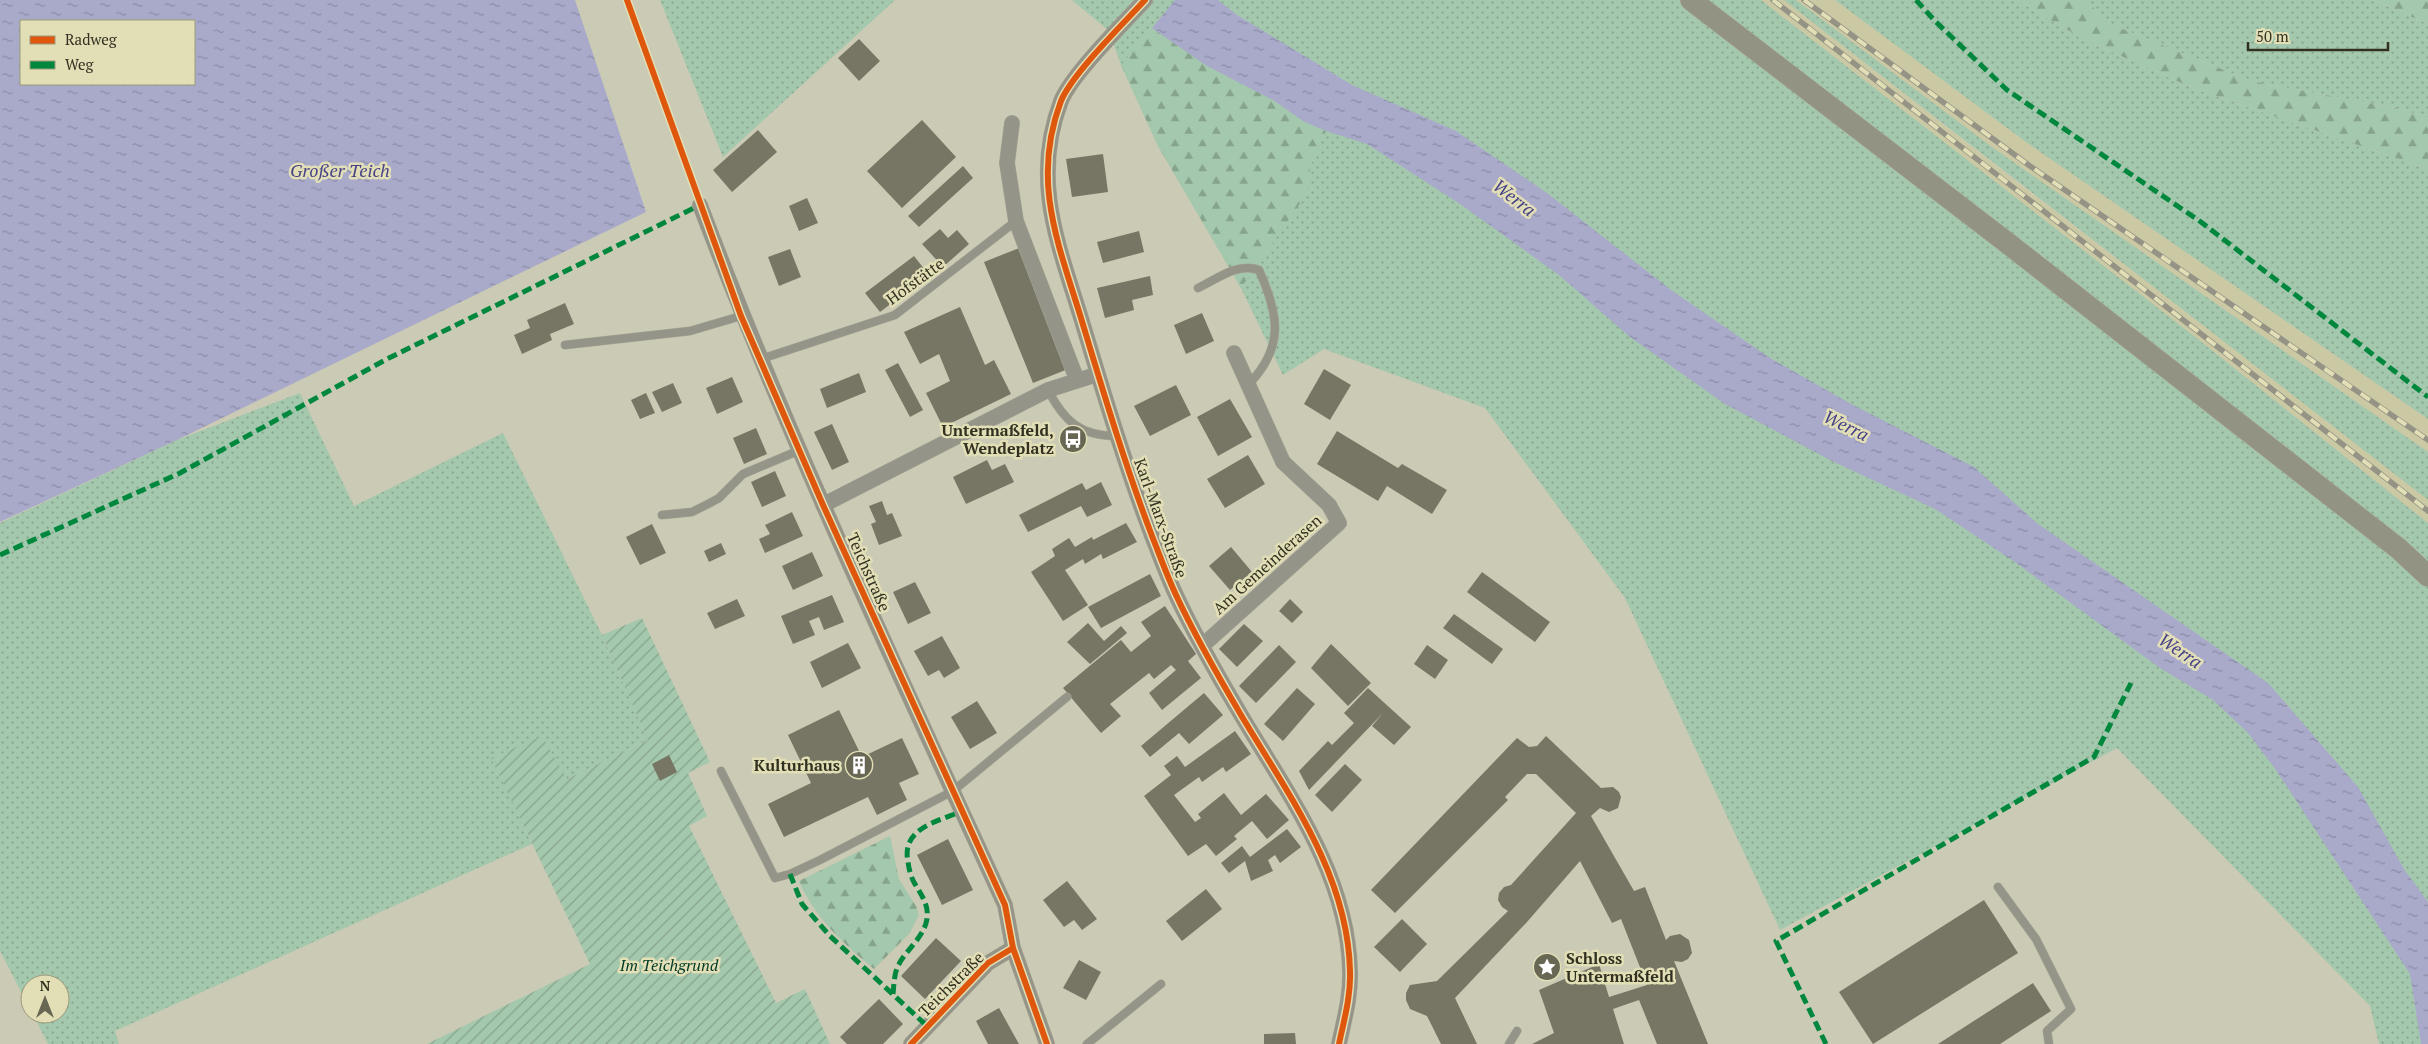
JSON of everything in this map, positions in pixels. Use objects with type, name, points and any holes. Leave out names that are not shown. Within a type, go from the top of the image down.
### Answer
[{"type":"main road","points":[[1691,0],[2049,275],[2399,549],[2428,576]]},
{"type":"street","name":"Karl-Marx-Straße","points":[[1145,0],[1077,76],[1062,98],[1054,121],[1046,171],[1047,196],[1051,216],[1117,436],[1174,592],[1202,646],[1295,802],[1333,886],[1345,931],[1350,970],[1348,1002],[1338,1044]]},
{"type":"street","points":[[1012,123],[1007,163],[1016,221],[1077,380]]},
{"type":"street","name":"Teichstraße","points":[[700,205],[742,316],[823,505],[1005,905],[1013,948],[1047,1044]]},
{"type":"street","name":"Am Gemeinderasen","points":[[1202,646],[1339,523],[1329,505],[1283,462],[1234,353]]},
{"type":"street","points":[[823,505],[1048,390],[1098,374]]},
{"type":"street","name":"Teichstraße","points":[[912,1044],[988,963],[1013,948]]},
{"type":"lane","name":"Hofstätte","points":[[761,359],[895,315],[1016,221]]},
{"type":"lane","points":[[1198,288],[1242,266],[1250,266],[1259,270],[1272,299],[1273,348],[1264,369],[1248,385]]},
{"type":"lane","points":[[565,345],[690,331],[742,316]]},
{"type":"lane","points":[[1048,390],[1058,410],[1067,420],[1090,432],[1104,436],[1117,436]]},
{"type":"lane","points":[[662,515],[692,512],[719,498],[743,474],[800,450]]},
{"type":"lane","points":[[721,771],[774,878],[790,874],[820,860],[953,791],[1067,697]]},
{"type":"lane","points":[[1998,887],[2036,939],[2071,1010],[2048,1031],[2049,1044]]},
{"type":"lane","points":[[1087,1044],[1162,984]]},
{"type":"lane","points":[[1508,1044],[1517,1031]]},
{"type":"shaded area","points":[[1761,0],[1784,0],[2036,197],[2396,473],[2428,500],[2428,523],[2194,336]]},
{"type":"shaded area","points":[[1796,0],[1835,0],[2026,142],[2428,419],[2428,452],[1992,147]]},
{"type":"green space","points":[[660,0],[895,0],[723,157]]},
{"type":"green space","points":[[1072,0],[1761,0],[2194,336],[2428,523],[2428,1044],[2379,1044],[2370,1006],[2117,748],[1780,930],[1625,598],[1485,408],[1324,349],[1283,375],[1241,288],[1158,146],[1121,65],[1109,31]]},
{"type":"green space","points":[[1784,0],[1796,0],[1992,147],[2428,452],[2428,500]]},
{"type":"green space","points":[[1835,0],[2017,0],[2083,39],[2195,89],[2428,169],[2428,419],[2026,142]]},
{"type":"green space","points":[[2017,0],[2086,0],[2108,23],[2251,81],[2395,108],[2428,117],[2428,169],[2195,89],[2083,39]]},
{"type":"green space","points":[[2086,0],[2373,0],[2428,24],[2428,117],[2395,108],[2251,81],[2108,23]]},
{"type":"green space","points":[[2373,0],[2428,0],[2428,24]]},
{"type":"green space","points":[[1152,28],[1207,66],[1273,100],[1303,121],[1326,131],[1310,168],[1308,192],[1241,288],[1158,146],[1121,65]]},
{"type":"green space","points":[[300,393],[354,506],[503,433],[602,635],[648,740],[567,779],[492,758],[532,844],[115,1031],[119,1044],[48,1044],[38,1024],[70,1024],[70,974],[20,974],[20,990],[0,951],[0,523],[177,440]]},
{"type":"green space","name":"Im Teichgrund","points":[[642,618],[710,762],[688,773],[707,816],[689,826],[776,1003],[805,989],[830,1044],[427,1044],[590,964],[491,758],[542,736],[567,779],[648,740],[602,635]]},
{"type":"green space","points":[[890,836],[899,879],[916,906],[919,915],[909,934],[874,969],[841,940],[821,918],[799,881]]},
{"type":"water","name":"Großer Teich","points":[[0,0],[575,0],[646,212],[177,440],[0,522]]},
{"type":"water","name":"Werra","points":[[1175,0],[1218,0],[1237,15],[1352,85],[1456,131],[1547,193],[1671,290],[1770,358],[1851,404],[1974,467],[2038,524],[2268,683],[2358,787],[2404,869],[2428,902],[2428,1044],[2421,1044],[2410,974],[2276,770],[2248,733],[2213,700],[2160,668],[2012,560],[1935,509],[1832,461],[1725,404],[1630,337],[1559,275],[1460,204],[1367,144],[1326,131],[1303,121],[1273,100],[1207,66],[1152,28]]},
{"type":"building","points":[[859,39],[880,61],[859,81],[838,58]]},
{"type":"building","points":[[922,120],[956,157],[902,208],[867,171]]},
{"type":"building","points":[[758,130],[777,152],[732,192],[713,170]]},
{"type":"building","points":[[1103,154],[1108,192],[1072,197],[1066,159]]},
{"type":"building","points":[[963,166],[973,178],[919,227],[908,216]]},
{"type":"building","points":[[807,198],[818,223],[799,231],[789,206]]},
{"type":"building","points":[[940,229],[948,238],[957,230],[969,244],[943,267],[922,244]]},
{"type":"building","points":[[1139,231],[1144,252],[1103,263],[1097,242]]},
{"type":"building","points":[[1019,248],[1068,369],[1033,383],[984,262]]},
{"type":"building","points":[[790,249],[801,277],[779,286],[768,257]]},
{"type":"building","points":[[914,256],[929,275],[880,312],[865,293]]},
{"type":"building","points":[[1150,276],[1153,295],[1132,300],[1134,310],[1105,318],[1097,288]]},
{"type":"building","points":[[565,303],[574,324],[550,334],[552,340],[522,354],[514,335],[530,328],[527,320]]},
{"type":"building","points":[[960,307],[985,365],[994,360],[1011,394],[943,427],[926,393],[950,381],[939,354],[920,364],[904,332]]},
{"type":"building","points":[[1202,313],[1214,341],[1186,354],[1174,325]]},
{"type":"building","points":[[898,363],[923,410],[910,417],[885,370]]},
{"type":"building","points":[[1324,369],[1351,385],[1330,420],[1304,404]]},
{"type":"building","points":[[859,373],[866,392],[827,408],[820,389]]},
{"type":"building","points":[[732,377],[743,402],[717,414],[706,388]]},
{"type":"building","points":[[673,383],[682,403],[662,412],[652,392]]},
{"type":"building","points":[[1176,385],[1191,415],[1150,436],[1134,406]]},
{"type":"building","points":[[646,393],[655,413],[640,419],[631,400]]},
{"type":"building","points":[[1230,399],[1252,437],[1218,456],[1197,417]]},
{"type":"building","points":[[832,424],[849,462],[832,470],[814,432]]},
{"type":"building","points":[[756,428],[767,454],[744,464],[733,438]]},
{"type":"building","points":[[1337,431],[1398,468],[1402,464],[1447,490],[1432,514],[1387,486],[1378,501],[1317,464]]},
{"type":"building","points":[[1248,455],[1265,484],[1225,508],[1207,479]]},
{"type":"building","points":[[987,460],[992,470],[1005,464],[1014,482],[966,504],[953,477]]},
{"type":"building","points":[[775,471],[786,496],[762,507],[751,482]]},
{"type":"building","points":[[1101,482],[1112,505],[1087,517],[1081,506],[1028,532],[1019,515],[1082,483],[1086,490]]},
{"type":"building","points":[[882,501],[887,515],[892,513],[902,536],[879,545],[871,524],[876,522],[869,506]]},
{"type":"building","points":[[792,512],[803,536],[765,553],[759,539],[770,534],[765,525]]},
{"type":"building","points":[[1126,523],[1137,542],[1103,559],[1101,554],[1085,564],[1083,559],[1065,570],[1088,605],[1063,621],[1031,572],[1055,556],[1052,549],[1069,538],[1075,547],[1092,537],[1093,540]]},
{"type":"building","points":[[652,524],[666,553],[640,565],[626,537]]},
{"type":"building","points":[[721,543],[726,554],[709,562],[704,551]]},
{"type":"building","points":[[1231,547],[1252,572],[1230,590],[1209,566]]},
{"type":"building","points":[[812,552],[823,576],[793,590],[782,566]]},
{"type":"building","points":[[1482,572],[1550,622],[1535,642],[1467,592]]},
{"type":"building","points":[[1150,574],[1161,596],[1101,628],[1088,607]]},
{"type":"building","points":[[915,582],[931,613],[908,624],[893,592]]},
{"type":"building","points":[[832,595],[844,622],[824,630],[819,617],[809,621],[815,635],[793,644],[781,616]]},
{"type":"building","points":[[737,599],[745,616],[715,629],[707,613]]},
{"type":"building","points":[[1290,599],[1303,612],[1292,623],[1279,611]]},
{"type":"building","points":[[1165,606],[1196,654],[1188,661],[1201,678],[1162,710],[1149,693],[1176,670],[1171,665],[1154,679],[1149,673],[1110,704],[1121,716],[1101,733],[1063,688],[1121,640],[1131,652],[1151,636],[1141,622]]},
{"type":"building","points":[[1454,614],[1503,649],[1492,664],[1443,628]]},
{"type":"building","points":[[1088,623],[1104,641],[1121,626],[1127,633],[1090,664],[1067,642]]},
{"type":"building","points":[[1244,624],[1263,641],[1237,667],[1219,649]]},
{"type":"building","points":[[942,636],[960,668],[944,678],[939,670],[928,676],[914,651]]},
{"type":"building","points":[[848,643],[861,668],[822,688],[810,662]]},
{"type":"building","points":[[1331,644],[1371,683],[1348,706],[1311,668]]},
{"type":"building","points":[[1279,645],[1296,662],[1256,703],[1239,686]]},
{"type":"building","points":[[1427,645],[1448,660],[1435,679],[1414,664]]},
{"type":"building","points":[[1297,688],[1315,704],[1283,741],[1264,724]]},
{"type":"building","points":[[1368,688],[1411,727],[1394,745],[1372,726],[1383,713],[1309,790],[1299,771],[1328,741],[1332,745],[1354,723],[1344,713]]},
{"type":"building","points":[[1204,693],[1223,715],[1189,744],[1179,733],[1150,757],[1141,746]]},
{"type":"building","points":[[977,701],[997,733],[970,749],[951,717]]},
{"type":"building","name":"Kulturhaus","points":[[839,710],[862,757],[902,738],[919,774],[899,783],[907,800],[877,815],[868,797],[784,837],[768,804],[811,783],[788,735]]},
{"type":"building","points":[[1235,731],[1251,754],[1226,772],[1223,767],[1202,782],[1199,777],[1174,795],[1195,822],[1201,818],[1198,814],[1224,793],[1241,815],[1266,794],[1289,820],[1267,839],[1252,821],[1234,836],[1237,839],[1216,856],[1206,844],[1188,856],[1144,796],[1171,775],[1164,766],[1177,756],[1185,767]]},
{"type":"building","points":[[1546,736],[1601,788],[1613,787],[1619,792],[1621,797],[1618,808],[1609,812],[1600,808],[1591,816],[1634,891],[1645,887],[1666,940],[1670,936],[1680,934],[1689,940],[1692,953],[1688,959],[1682,962],[1674,961],[1708,1044],[1657,1044],[1639,1000],[1613,1009],[1624,1044],[1532,1044],[1554,1033],[1539,990],[1599,964],[1609,997],[1647,985],[1621,919],[1612,923],[1580,861],[1527,922],[1455,998],[1477,1044],[1441,1044],[1427,1016],[1410,1009],[1406,1000],[1406,993],[1410,985],[1437,981],[1508,911],[1502,907],[1498,900],[1499,893],[1504,887],[1511,885],[1576,813],[1536,774],[1527,774],[1505,797],[1508,800],[1395,913],[1371,890],[1517,738],[1529,747],[1537,746]]},
{"type":"building","points":[[669,755],[677,772],[660,781],[652,764]]},
{"type":"building","points":[[1345,764],[1362,780],[1332,812],[1315,795]]},
{"type":"building","points":[[1287,829],[1301,847],[1280,863],[1275,855],[1268,860],[1273,871],[1251,881],[1245,861],[1229,873],[1221,863],[1242,846],[1250,857]]},
{"type":"building","points":[[948,839],[973,890],[942,905],[917,855]]},
{"type":"building","points":[[1067,881],[1097,919],[1082,930],[1074,920],[1064,927],[1043,900]]},
{"type":"building","points":[[1206,889],[1222,909],[1182,941],[1166,921]]},
{"type":"building","points":[[1984,900],[2018,953],[1873,1044],[1839,992]]},
{"type":"building","points":[[1402,919],[1427,944],[1400,972],[1374,947]]},
{"type":"building","points":[[936,938],[961,961],[925,999],[901,976]]},
{"type":"building","points":[[1079,960],[1101,972],[1086,1000],[1063,988]]},
{"type":"building","points":[[2033,983],[2051,1011],[2000,1044],[1938,1044]]},
{"type":"building","points":[[879,999],[903,1024],[883,1044],[847,1044],[840,1037]]},
{"type":"building","points":[[999,1008],[1019,1044],[988,1044],[976,1021]]},
{"type":"building","points":[[1295,1033],[1296,1044],[1264,1044],[1264,1034]]},
{"type":"railway","points":[[1773,0],[2428,511]]},
{"type":"railway","points":[[1804,0],[2030,166],[2428,440]]},
{"type":"marked path","points":[[1916,0],[1935,21],[2007,90],[2201,222],[2428,397]]},
{"type":"marked path","points":[[0,555],[180,473],[387,359],[700,205]]},
{"type":"marked path","points":[[1826,1044],[1776,941],[2094,757],[2131,683]]},
{"type":"marked path","points":[[893,994],[897,967],[919,937],[927,919],[926,905],[912,879],[909,868],[907,850],[910,841],[923,828],[962,811]]},
{"type":"marked path","points":[[790,874],[802,904],[830,936],[928,1027]]},
{"type":"cycle path","points":[[627,0],[741,316],[823,505],[1005,905],[1013,948],[1047,1044]]},
{"type":"cycle path","points":[[1145,0],[1076,77],[1061,101],[1052,130],[1048,158],[1048,185],[1051,211],[1064,264],[1115,428],[1142,509],[1170,581],[1215,671],[1296,805],[1327,869],[1339,902],[1347,936],[1350,971],[1347,1008],[1339,1044]]},
{"type":"cycle path","points":[[911,1044],[988,963],[1013,948]]},
{"type":"place","name":"Untermaßfeld, Wendeplatz","points":[[1073,439]]},
{"type":"place","name":"Kulturhaus","points":[[859,765]]},
{"type":"place","name":"Schloss Untermaßfeld","points":[[1547,967]]}]
